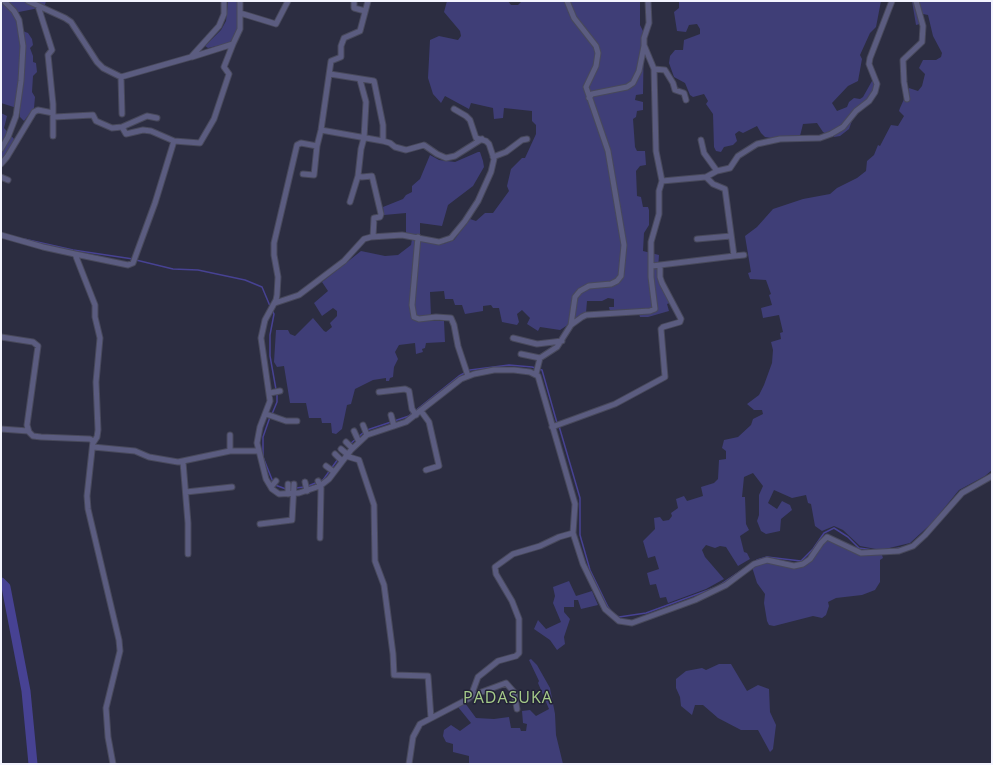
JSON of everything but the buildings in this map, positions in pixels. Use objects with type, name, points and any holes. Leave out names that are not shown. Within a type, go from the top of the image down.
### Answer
[{"type":"street","points":[[28,1],[71,22],[97,62],[103,68],[121,77],[233,44]]},
{"type":"street","points":[[192,57],[219,26],[224,14],[224,1]]},
{"type":"street","points":[[122,127],[126,134],[143,130],[151,131],[174,141],[200,143],[214,120],[229,74],[224,67],[240,28],[240,1]]},
{"type":"street","points":[[240,13],[276,24],[288,1]]},
{"type":"street","points":[[354,1],[354,8],[365,11]]},
{"type":"street","points":[[303,174],[314,175],[317,146],[321,130],[331,61],[341,57],[344,38],[360,31],[368,1]]},
{"type":"street","points":[[567,1],[574,18],[593,42],[598,53],[596,66],[586,87],[608,151],[623,239],[624,264],[622,276],[617,281],[588,286],[580,290],[575,297],[571,326]]},
{"type":"street","points":[[589,98],[592,94],[620,89],[633,83],[640,71],[644,38],[649,23],[648,1]]},
{"type":"street","points":[[662,181],[706,176],[732,167],[738,156],[757,144],[780,140],[820,138],[835,132],[856,111],[866,104],[877,88],[876,78],[869,64],[870,58],[892,1]]},
{"type":"street","points":[[907,99],[904,82],[903,60],[922,42],[922,26],[916,1]]},
{"type":"street","points":[[1,149],[8,137],[16,116],[21,81],[23,46],[19,20],[14,11],[6,2]]},
{"type":"street","points":[[38,6],[52,50],[48,55],[53,115],[53,136]]},
{"type":"street","points":[[644,45],[654,69],[656,151],[662,181],[659,191],[659,214],[651,242],[651,277],[655,309],[643,312],[586,315],[571,326],[557,347],[540,358],[537,373],[575,499],[573,533],[583,564],[605,610],[619,621],[632,623],[695,600],[726,585],[754,564],[767,560],[794,566],[803,564],[810,559],[827,537],[861,553],[899,552],[913,546],[925,535],[962,493],[992,476]]},
{"type":"street","points":[[654,69],[665,70],[673,83],[675,90],[684,92],[686,100]]},
{"type":"street","points":[[330,74],[360,80],[374,81],[383,125],[384,141]]},
{"type":"street","points":[[121,77],[122,114]]},
{"type":"street","points":[[350,202],[358,176],[364,138],[366,102],[360,80]]},
{"type":"street","points":[[273,304],[299,295],[344,261],[364,239],[402,235],[439,242],[452,238],[465,221],[482,193],[491,172],[493,157],[489,144],[482,139],[476,138],[470,120],[454,109]]},
{"type":"street","points":[[1,164],[7,158],[34,112],[38,110],[53,115],[93,115],[96,121],[112,128],[122,127],[147,116],[157,118]]},
{"type":"street","points":[[321,130],[390,142],[395,147],[406,150],[424,145],[446,158],[455,156],[482,139]]},
{"type":"street","points":[[493,157],[506,152],[522,140],[526,139]]},
{"type":"street","points":[[701,140],[704,153],[717,171]]},
{"type":"street","points":[[1,235],[43,247],[133,264],[155,203],[174,141]]},
{"type":"street","points":[[317,146],[301,142],[297,145],[274,243],[274,255],[278,277],[273,304],[268,312],[261,338],[275,392],[270,406],[269,415],[258,434],[259,451],[265,460],[267,471],[279,494],[291,488],[319,484]]},
{"type":"street","points":[[1,176],[8,180]]},
{"type":"street","points":[[358,176],[372,176],[376,192],[381,216],[374,218],[373,237]]},
{"type":"street","points":[[706,176],[713,184],[725,189],[734,256]]},
{"type":"street","points":[[697,239],[731,236]]},
{"type":"street","points":[[418,237],[412,305],[414,317],[419,319],[436,317],[451,318],[466,373]]},
{"type":"street","points":[[75,254],[95,305],[95,317],[100,338],[96,382],[98,430],[97,437],[93,445],[87,496],[88,508],[119,640],[120,651],[106,708],[108,737],[113,764]]},
{"type":"street","points":[[652,266],[744,254]]},
{"type":"street","points":[[553,426],[615,404],[665,377],[661,329],[663,326],[680,322],[681,319],[662,283],[660,277],[660,266]]},
{"type":"street","points":[[1,337],[33,342],[38,346],[28,431]]},
{"type":"street","points":[[513,338],[531,344],[562,341]]},
{"type":"street","points":[[521,354],[540,358]]},
{"type":"street","points":[[320,538],[319,484],[348,445],[365,430],[392,420],[406,422],[414,412],[421,411],[461,379],[466,373],[499,370],[537,373]]},
{"type":"street","points":[[379,392],[408,390],[414,412]]},
{"type":"street","points":[[421,411],[429,422],[439,466],[426,470]]},
{"type":"street","points":[[269,415],[286,421],[296,421]]},
{"type":"street","points":[[1,429],[28,431],[33,436],[90,439],[93,445]]},
{"type":"street","points":[[230,435],[230,451]]},
{"type":"street","points":[[93,445],[135,451],[149,457],[183,462],[230,451],[259,451]]},
{"type":"street","points":[[344,452],[359,460],[374,505],[375,561],[384,585],[393,654],[394,675],[428,676],[431,718]]},
{"type":"street","points":[[183,462],[188,523],[188,554]]},
{"type":"street","points":[[186,492],[232,487]]},
{"type":"street","points":[[260,524],[291,521],[291,488]]},
{"type":"street","points":[[471,696],[478,676],[498,661],[516,656],[519,653],[519,619],[512,602],[496,574],[496,567],[513,554],[540,546],[559,537],[573,533]]},
{"type":"street","points":[[409,764],[414,732],[420,724],[471,696],[506,682],[514,692],[517,710]]},
{"type":"shaded area","points":[[1,1],[46,1],[45,5],[14,13],[20,30],[28,33],[32,39],[33,45],[30,48],[33,56],[33,62],[36,63],[37,72],[33,76],[32,92],[35,97],[34,108],[24,121],[20,117],[20,109],[1,103]]},
{"type":"shaded area","points":[[228,1],[239,1],[238,30],[230,43],[208,48],[205,46],[221,30],[226,21]]},
{"type":"shaded area","points":[[447,1],[508,1],[511,5],[518,5],[522,1],[640,1],[640,25],[644,33],[643,94],[636,95],[635,100],[643,102],[643,110],[637,111],[636,117],[633,119],[635,147],[637,151],[645,151],[646,165],[640,166],[636,171],[637,196],[641,197],[643,207],[648,207],[649,210],[649,225],[644,233],[643,251],[659,255],[658,269],[661,287],[670,303],[667,304],[669,311],[648,317],[640,317],[639,314],[611,316],[609,307],[614,307],[614,299],[608,298],[602,301],[587,301],[586,313],[560,330],[540,327],[538,331],[527,324],[530,318],[522,310],[517,314],[519,322],[517,325],[502,322],[499,308],[493,308],[491,305],[483,306],[483,311],[465,314],[462,305],[455,305],[453,299],[445,299],[444,291],[430,292],[431,316],[427,315],[427,321],[444,321],[445,342],[426,343],[425,348],[422,349],[423,352],[416,354],[415,343],[399,345],[395,352],[398,359],[394,367],[393,377],[390,378],[389,381],[386,381],[386,378],[373,380],[355,389],[351,404],[347,405],[342,429],[336,434],[332,433],[331,423],[322,423],[321,418],[309,418],[306,403],[290,403],[284,366],[277,367],[274,362],[276,330],[288,330],[290,334],[295,336],[313,318],[326,332],[332,327],[330,323],[337,316],[337,311],[333,308],[322,316],[314,303],[328,291],[322,282],[361,251],[385,256],[398,255],[411,245],[412,239],[429,243],[437,240],[443,244],[454,240],[470,219],[476,221],[485,213],[493,213],[509,191],[507,186],[511,169],[522,158],[525,158],[536,134],[536,125],[532,121],[532,111],[504,108],[503,118],[494,119],[493,108],[471,103],[469,109],[445,96],[441,103],[433,94],[428,78],[430,40],[439,36],[458,40],[461,36],[460,31],[444,12]]},
{"type":"shaded area","points":[[679,1],[881,1],[876,27],[870,33],[860,55],[862,59],[858,81],[848,86],[832,103],[837,111],[847,107],[849,102],[854,98],[860,99],[863,97],[874,80],[876,88],[853,118],[849,129],[840,136],[834,137],[831,131],[826,134],[817,123],[803,124],[800,136],[771,138],[765,137],[757,126],[743,133],[739,131],[735,134],[737,141],[733,145],[724,147],[721,152],[716,151],[714,147],[713,114],[706,104],[708,101],[704,94],[693,97],[690,95],[685,83],[674,77],[669,63],[670,56],[675,50],[683,50],[684,40],[700,34],[700,29],[697,24],[689,25],[686,32],[677,31],[674,12],[679,8]]},
{"type":"shaded area","points":[[912,1],[992,1],[992,470],[985,476],[959,490],[932,523],[910,543],[881,550],[860,546],[843,530],[834,526],[822,531],[815,526],[811,504],[808,503],[806,495],[792,498],[774,490],[768,503],[777,509],[782,501],[790,505],[792,510],[781,519],[780,531],[766,534],[761,531],[757,521],[759,515],[759,495],[763,486],[753,473],[744,477],[742,497],[745,497],[746,524],[749,530],[740,536],[744,552],[747,553],[750,559],[738,566],[726,547],[720,546],[715,548],[706,545],[702,550],[705,557],[724,579],[706,589],[668,603],[666,597],[660,598],[656,584],[650,585],[647,573],[659,569],[655,556],[648,558],[643,541],[655,529],[654,518],[660,517],[663,521],[669,520],[672,516],[671,513],[678,508],[676,499],[684,496],[687,501],[703,496],[701,487],[714,483],[718,479],[719,460],[726,459],[726,451],[722,448],[724,440],[738,437],[751,425],[753,419],[763,414],[762,410],[754,410],[747,404],[759,395],[764,385],[772,363],[773,350],[771,342],[781,339],[780,333],[783,332],[779,315],[763,318],[761,308],[772,305],[769,295],[771,294],[766,280],[750,279],[748,273],[751,272],[745,236],[757,227],[773,209],[803,199],[830,194],[837,188],[857,178],[866,171],[867,161],[874,155],[878,145],[880,146],[891,125],[898,126],[904,116],[899,111],[909,88],[918,91],[922,86],[925,74],[919,68],[923,60],[936,60],[941,57],[942,53],[933,36],[928,15],[923,14],[920,24],[916,25]]},
{"type":"shaded area","points":[[1,113],[7,116],[4,128],[15,140],[1,162]]},
{"type":"shaded area","points":[[480,152],[484,167],[473,186],[448,205],[442,226],[420,223],[420,235],[406,234],[406,213],[384,215],[383,207],[403,199],[406,195],[412,192],[412,186],[420,179],[430,155],[439,160],[455,162]]},
{"type":"shaded area","points":[[828,539],[854,553],[882,555],[883,558],[880,560],[880,582],[875,590],[862,595],[836,598],[828,602],[829,606],[826,615],[822,618],[813,616],[774,626],[769,625],[764,603],[765,594],[757,583],[752,567],[767,562],[803,566]]},
{"type":"shaded area","points":[[569,581],[576,596],[592,591],[598,605],[581,609],[578,600],[574,600],[574,607],[564,607],[564,612],[570,619],[564,637],[565,644],[557,650],[550,640],[534,629],[538,620],[546,629],[561,622],[553,603],[555,596],[553,587]]},
{"type":"shaded area","points":[[531,659],[537,665],[550,688],[555,714],[556,735],[563,764],[469,764],[469,756],[453,752],[453,744],[446,742],[443,736],[444,730],[451,725],[460,731],[471,723],[458,707],[465,703],[476,718],[494,719],[509,717],[511,728],[520,728],[521,731],[526,731],[527,724],[523,723],[522,711],[530,710],[536,716],[549,709],[538,683],[539,681],[529,660]]},
{"type":"shaded area","points":[[719,664],[731,664],[747,691],[758,685],[769,689],[770,712],[776,725],[773,749],[770,752],[758,730],[741,730],[718,718],[703,705],[695,705],[692,715],[681,706],[680,697],[676,688],[676,679],[686,671],[702,668],[706,670]]},
{"type":"waterway","points":[[24,239],[73,250],[133,259]]},
{"type":"waterway","points":[[136,260],[173,269],[198,270],[245,280],[262,287],[270,306]]},
{"type":"waterway","points":[[272,310],[274,314],[270,335],[270,356],[277,402],[272,414]]},
{"type":"waterway","points":[[415,411],[459,376],[470,370],[509,365],[532,367],[542,370],[557,423]]},
{"type":"waterway","points":[[367,430],[409,416],[412,413]]},
{"type":"waterway","points":[[270,417],[263,437],[263,457],[273,482]]},
{"type":"waterway","points":[[559,426],[580,498],[580,535],[590,570],[608,607],[612,612]]},
{"type":"waterway","points":[[350,444],[364,432]]},
{"type":"waterway","points":[[308,486],[323,480],[338,459]]},
{"type":"waterway","points":[[962,490],[974,484]]},
{"type":"waterway","points":[[275,485],[286,489]]},
{"type":"waterway","points":[[296,488],[304,487]]},
{"type":"waterway","points":[[757,560],[767,557],[801,561],[813,549],[824,533],[834,528],[848,537],[859,548],[873,550]]},
{"type":"waterway","points":[[894,549],[904,547]]},
{"type":"waterway","points":[[717,587],[749,565]]},
{"type":"waterway","points":[[1,582],[6,587],[26,691],[33,764]]},
{"type":"waterway","points":[[615,615],[619,617],[646,613],[714,588]]},
{"type":"district","name":"PADASUKA","points":[[508,698]]}]
